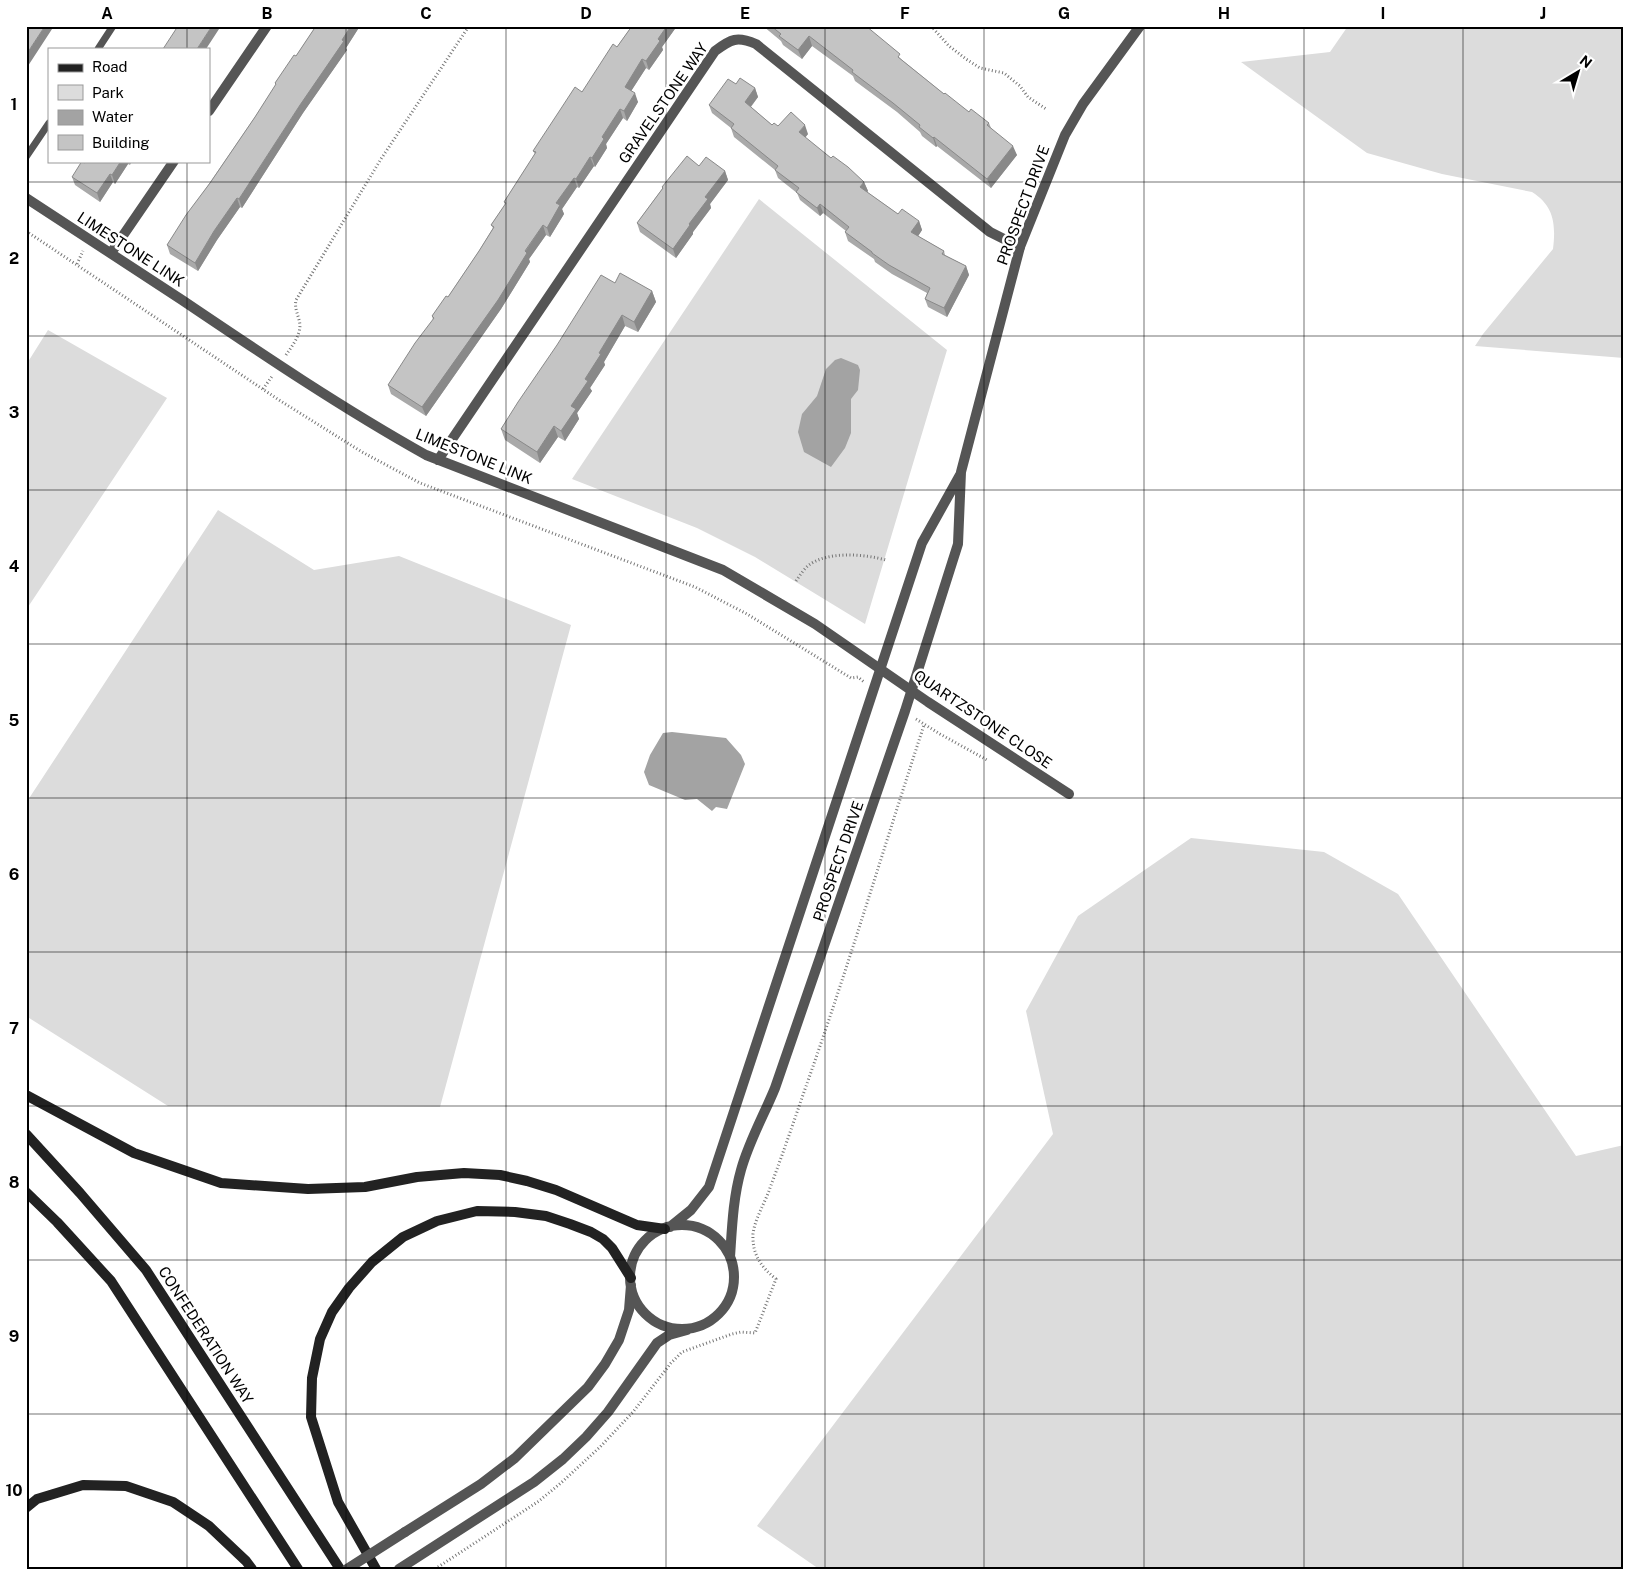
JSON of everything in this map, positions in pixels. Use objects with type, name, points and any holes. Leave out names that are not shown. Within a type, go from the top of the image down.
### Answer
[{"type":"main road","points":[[26,1095],[134,1153],[221,1183],[308,1189],[364,1186],[417,1177],[464,1173],[500,1175],[556,1190],[637,1225],[668,1228]]},
{"type":"main road","name":"CONFEDERATION WAY","points":[[26,1134],[146,1270],[340,1569]]},
{"type":"main road","points":[[26,1192],[57,1222],[111,1281],[298,1569]]},
{"type":"main road","points":[[376,1569],[338,1502],[311,1417],[312,1378],[320,1339],[332,1312],[354,1281],[372,1262],[403,1238],[437,1221],[477,1211],[515,1212],[546,1216],[591,1232],[603,1239],[612,1248],[631,1282]]},
{"type":"main road","points":[[26,1508],[36,1499],[83,1485],[126,1486],[173,1502],[209,1526],[252,1569]]},
{"type":"street","points":[[210,110],[267,26]]},
{"type":"street","name":"PROSPECT DRIVE","points":[[730,1258],[734,1204],[741,1169],[749,1146],[775,1088],[905,712],[958,544],[961,472],[1020,247],[1065,135],[1083,104],[1136,27]]},
{"type":"street","name":"GRAVELSTONE WAY","points":[[438,460],[715,51],[733,39],[744,39],[756,44],[990,232],[1020,247]]},
{"type":"street","points":[[111,253],[173,162]]},
{"type":"street","name":"LIMESTONE LINK","points":[[26,198],[279,365],[390,435],[426,455],[723,570],[815,624],[882,670]]},
{"type":"street","name":"PROSPECT DRIVE","points":[[668,1228],[691,1210],[709,1187],[882,670],[922,543],[961,472]]},
{"type":"street","name":"QUARTZSTONE CLOSE","points":[[882,670],[1069,794]]},
{"type":"street","points":[[347,1569],[482,1484],[514,1458],[588,1387],[605,1364],[619,1340],[629,1310],[631,1269],[635,1255],[644,1242],[656,1232],[686,1225],[714,1236],[725,1247],[735,1276],[733,1291],[726,1306],[716,1318],[703,1326],[669,1335],[657,1343],[608,1412],[563,1459],[534,1482],[399,1569]]},
{"type":"street","points":[[631,1282],[635,1300],[644,1313],[657,1323],[672,1329],[687,1330]]},
{"type":"lane","points":[[99,48],[113,26]]},
{"type":"lane","points":[[26,157],[48,124]]},
{"type":"path","points":[[263,389],[298,333],[300,326],[296,310],[296,300],[381,159],[469,26]]},
{"type":"path","points":[[931,26],[949,46],[966,59],[980,68],[1004,73],[1020,86],[1028,97],[1046,109]]},
{"type":"path","points":[[796,580],[810,565],[833,557],[860,555],[886,560]]},
{"type":"path","points":[[858,677],[875,690]]},
{"type":"path","points":[[905,712],[924,725],[987,760]]},
{"type":"path","points":[[756,1330],[776,1279],[766,1272],[757,1259],[753,1247],[753,1233],[756,1221],[805,1091],[924,725]]},
{"type":"green space","points":[[1348,26],[1624,26],[1624,358],[1475,346],[1553,249],[1554,232],[1552,216],[1545,203],[1532,192],[1442,174],[1367,153],[1241,62],[1330,52]]},
{"type":"green space","points":[[759,199],[947,350],[865,624],[755,557],[697,528],[572,479]]},
{"type":"green space","points":[[48,330],[167,398],[26,610],[26,365]]},
{"type":"green space","points":[[218,510],[314,570],[399,556],[571,625],[440,1107],[168,1106],[26,1016],[26,803]]},
{"type":"green space","points":[[1191,838],[1324,852],[1398,894],[1576,1156],[1624,1145],[1624,1569],[819,1569],[757,1526],[1053,1134],[1026,1011],[1078,916]]},
{"type":"water","points":[[841,358],[858,365],[860,370],[858,390],[851,399],[851,433],[845,448],[831,467],[804,452],[798,432],[802,414],[817,396],[826,369],[835,360]]},
{"type":"water","points":[[672,732],[726,738],[741,755],[745,764],[727,809],[716,807],[712,811],[697,799],[685,800],[649,785],[644,772],[650,755],[663,733]]},
{"type":"building","points":[[26,26],[45,26],[26,55]]},
{"type":"building","points":[[178,26],[212,26],[198,48],[164,48]]},
{"type":"building","points":[[316,26],[351,26],[342,40],[344,41],[239,199],[237,198],[214,231],[195,263],[167,245],[255,117],[294,55],[296,56]]},
{"type":"building","points":[[632,26],[667,26],[658,39],[660,41],[646,61],[642,59],[625,87],[635,93],[624,111],[620,109],[602,137],[604,139],[592,158],[590,157],[576,179],[574,178],[556,203],[560,205],[547,228],[543,225],[525,251],[527,253],[498,300],[422,407],[388,385],[415,343],[434,318],[432,316],[446,296],[448,297],[479,251],[494,227],[491,225],[506,203],[504,202],[536,152],[533,151],[575,87],[582,92],[613,44],[617,47]]},
{"type":"building","points":[[771,26],[866,26],[900,54],[898,57],[969,112],[971,109],[1013,146],[987,179],[919,127],[920,125],[809,36],[798,50],[779,36],[781,34]]},
{"type":"building","points":[[740,78],[755,88],[745,102],[772,125],[774,123],[778,126],[791,112],[805,125],[799,132],[831,158],[833,156],[848,167],[864,182],[860,187],[898,214],[902,209],[919,221],[911,232],[944,251],[942,254],[966,266],[944,308],[925,299],[930,288],[872,253],[845,232],[849,227],[820,204],[817,208],[796,192],[799,188],[775,170],[778,166],[731,128],[734,124],[709,105],[728,79],[736,84]]},
{"type":"building","points":[[687,156],[699,166],[706,157],[725,171],[705,197],[708,199],[673,249],[637,223]]},
{"type":"building","points":[[81,162],[120,162],[97,193],[72,177]]},
{"type":"building","points":[[620,273],[652,291],[634,322],[622,315],[585,379],[588,381],[571,406],[576,409],[561,431],[554,426],[537,452],[501,429],[601,275],[615,283]]}]
